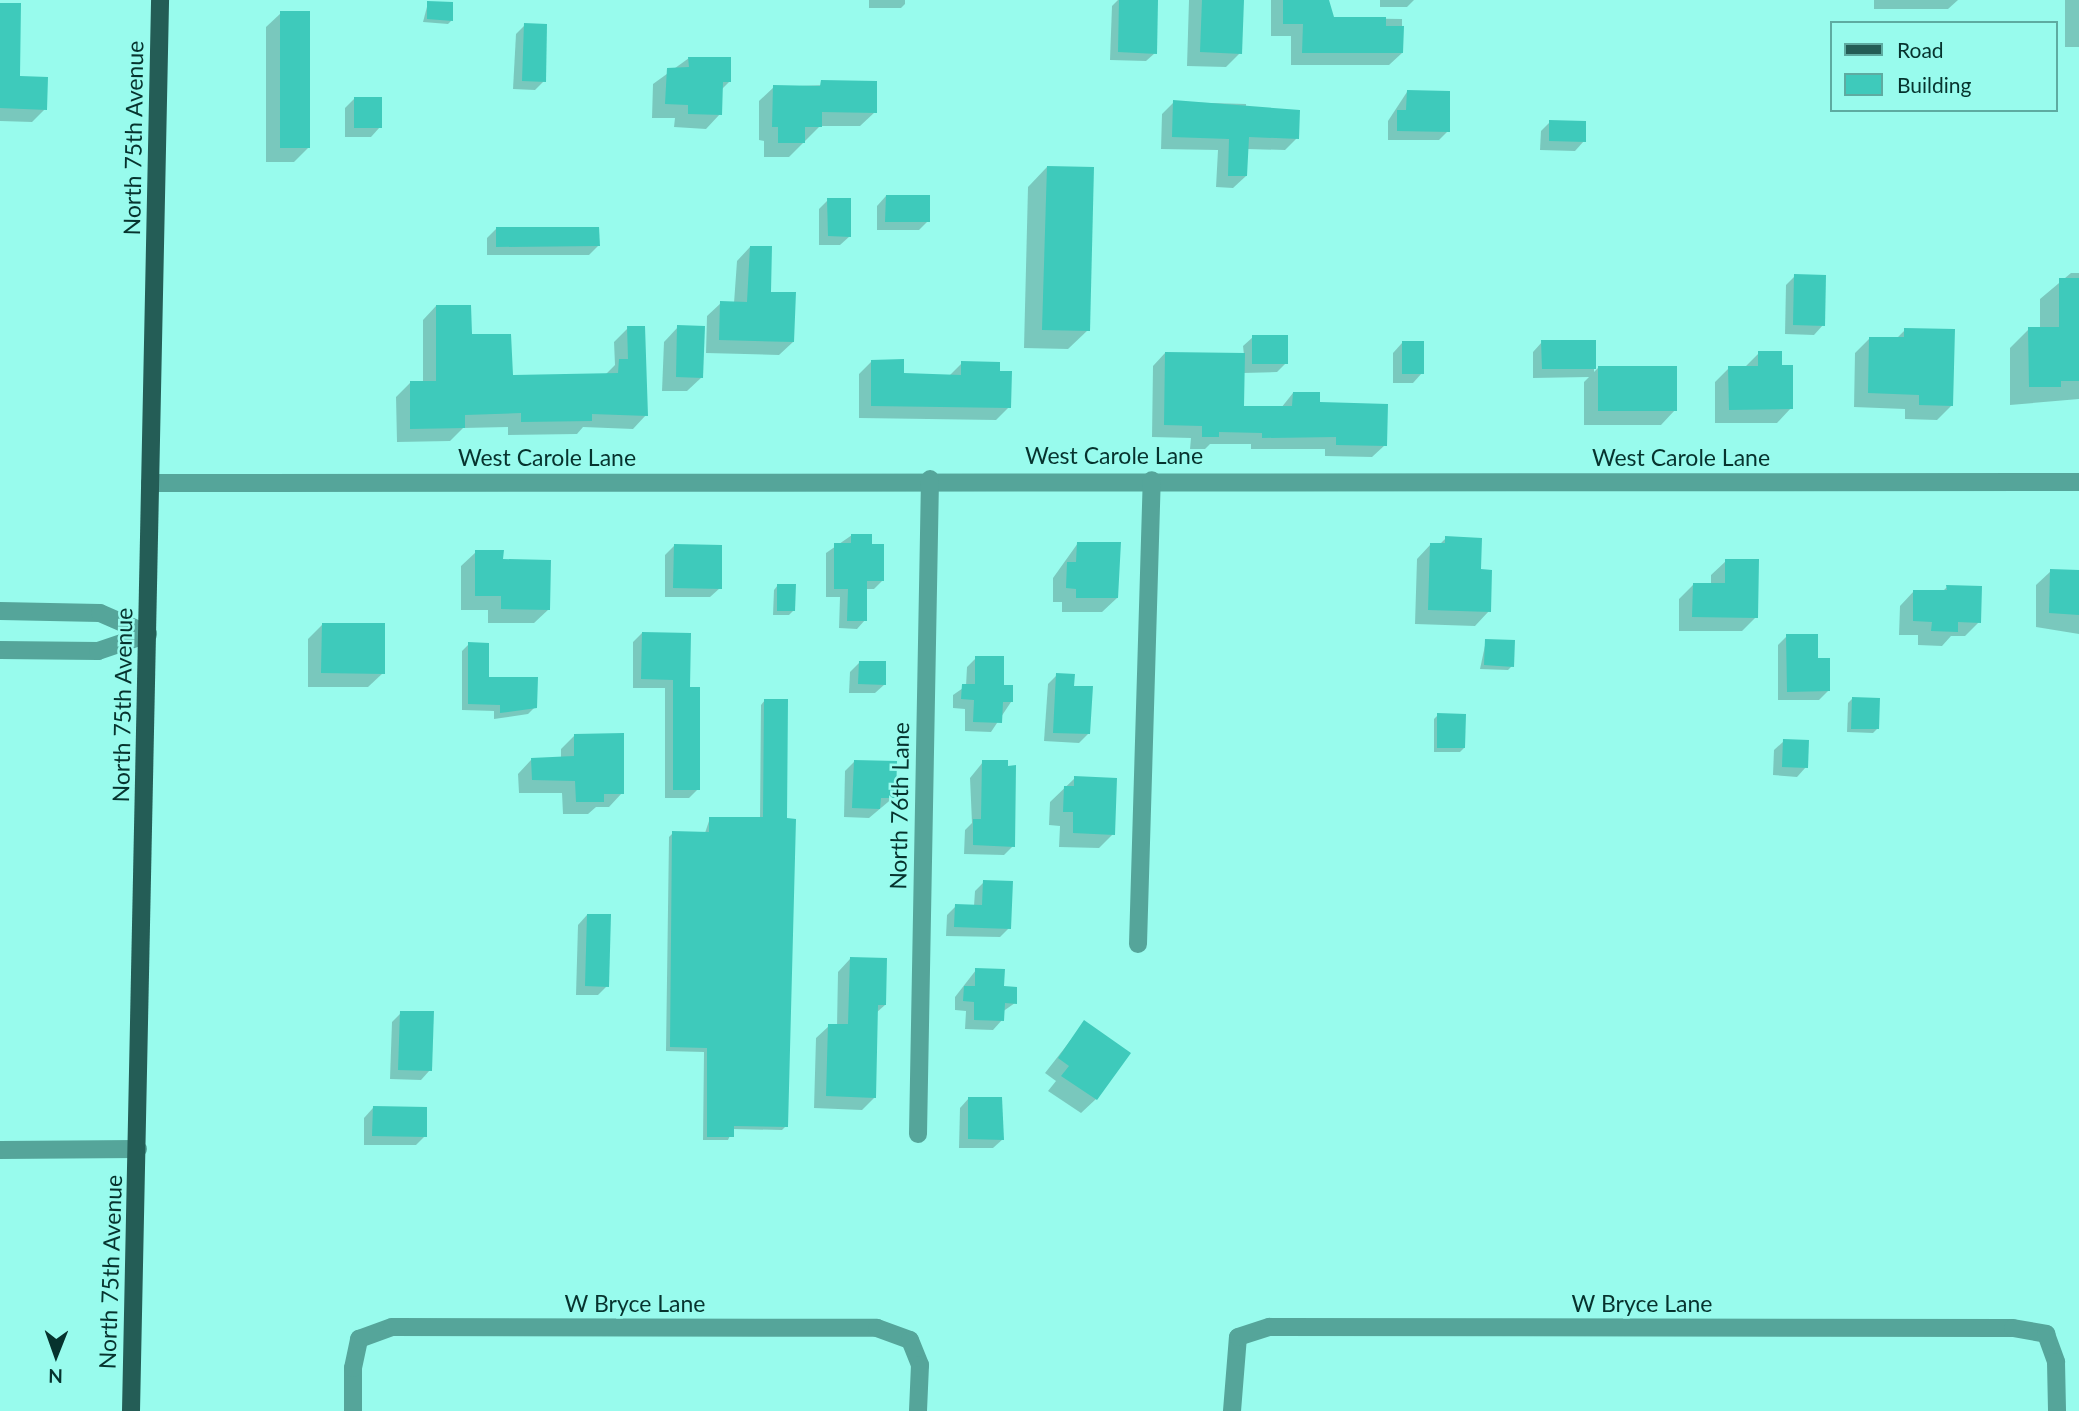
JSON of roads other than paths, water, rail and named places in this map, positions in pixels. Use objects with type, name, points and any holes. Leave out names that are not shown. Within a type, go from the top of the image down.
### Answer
[{"type":"main road","name":"North 75th Avenue","points":[[131,1411],[160,0]]},
{"type":"street","name":"West Carole Lane","points":[[149,483],[930,480],[2079,482]]},
{"type":"street","name":"North 76th Lane","points":[[918,1134],[930,480]]},
{"type":"street","points":[[1138,944],[1152,480]]},
{"type":"street","points":[[0,611],[100,613],[148,634]]},
{"type":"street","points":[[0,650],[98,651],[148,634]]},
{"type":"street","points":[[0,1150],[138,1149]]},
{"type":"street","name":"W Bryce Lane","points":[[353,1411],[353,1367],[359,1339],[392,1327],[877,1328],[910,1340],[920,1365],[918,1411]]},
{"type":"street","name":"W Bryce Lane","points":[[1232,1411],[1238,1337],[1269,1327],[2013,1328],[2046,1334],[2056,1362],[2057,1411]]}]
